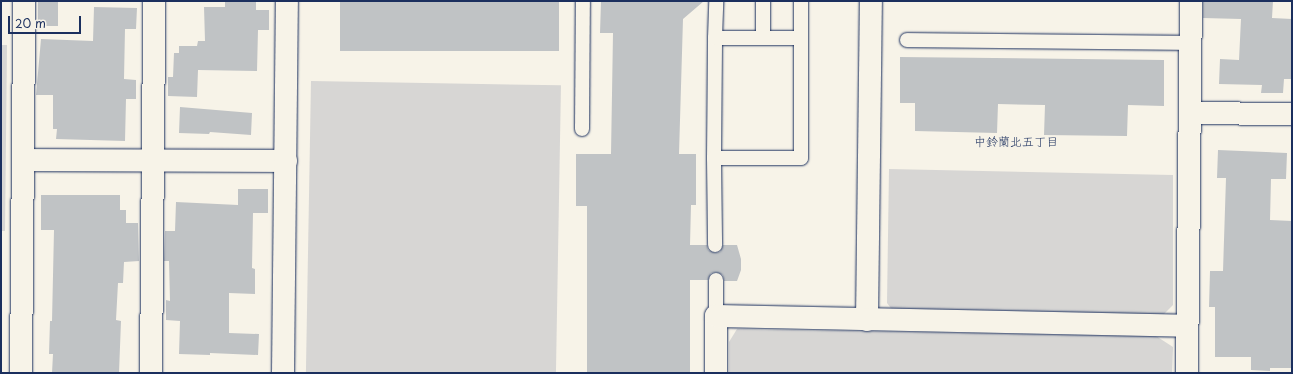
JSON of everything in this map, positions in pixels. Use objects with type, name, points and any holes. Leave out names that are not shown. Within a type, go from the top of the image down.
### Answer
[{"type":"street","points":[[20,373],[24,1]]},
{"type":"street","points":[[151,373],[154,1]]},
{"type":"street","points":[[284,373],[287,1]]},
{"type":"street","points":[[867,320],[871,1]]},
{"type":"street","points":[[1187,373],[1191,113],[1191,1]]},
{"type":"street","points":[[1191,113],[1292,114]]},
{"type":"street","points":[[23,160],[152,162],[286,161]]},
{"type":"street","points":[[716,373],[716,316],[1187,326]]},
{"type":"lane","points":[[582,129],[583,1]]},
{"type":"lane","points":[[715,245],[714,158],[716,1]]},
{"type":"lane","points":[[763,1],[763,38]]},
{"type":"lane","points":[[714,158],[801,158],[801,1]]},
{"type":"lane","points":[[715,38],[801,38]]},
{"type":"lane","points":[[907,40],[1191,42]]},
{"type":"lane","points":[[716,280],[716,316]]},
{"type":"shaded area","points":[[1,45],[7,45],[5,231],[1,231]]},
{"type":"shaded area","points":[[311,81],[561,85],[556,373],[306,373]]},
{"type":"shaded area","points":[[889,169],[1173,175],[1173,305],[1160,318],[893,311],[887,303]]},
{"type":"shaded area","points":[[737,329],[1156,336],[1173,347],[1172,373],[729,373],[729,342]]},
{"type":"building","points":[[38,1],[58,1],[58,26],[38,26]]},
{"type":"building","points":[[225,1],[256,1],[256,10],[269,10],[269,30],[258,30],[257,71],[198,70],[197,97],[168,96],[168,77],[173,77],[174,53],[179,53],[179,46],[197,46],[198,41],[205,41],[204,7],[225,7]]},
{"type":"building","points":[[340,1],[559,1],[559,51],[340,51]]},
{"type":"building","points":[[601,1],[704,1],[683,19],[679,154],[696,154],[696,205],[691,205],[690,245],[707,245],[708,250],[715,253],[720,252],[723,245],[737,245],[741,259],[741,270],[737,281],[724,281],[723,275],[716,272],[711,273],[708,280],[690,280],[690,373],[587,373],[587,206],[576,206],[576,154],[611,154],[613,33],[600,33]]},
{"type":"building","points":[[1203,1],[1273,1],[1272,18],[1292,19],[1292,79],[1284,79],[1283,93],[1261,93],[1262,85],[1219,84],[1220,59],[1239,60],[1241,19],[1203,18]]},
{"type":"building","points":[[94,7],[137,8],[136,29],[125,29],[124,79],[136,80],[136,99],[126,99],[125,141],[56,139],[57,129],[53,129],[53,95],[36,95],[41,39],[93,41]]},
{"type":"building","points":[[900,57],[1164,60],[1164,106],[1128,105],[1127,136],[1044,135],[1045,105],[998,104],[997,133],[915,131],[915,103],[900,103]]},
{"type":"building","points":[[180,107],[252,113],[251,135],[210,132],[209,134],[179,133]]},
{"type":"building","points":[[1218,150],[1287,153],[1286,179],[1271,179],[1270,220],[1292,221],[1292,368],[1270,368],[1270,371],[1251,370],[1251,357],[1215,357],[1215,307],[1209,307],[1210,271],[1223,271],[1226,178],[1217,178]]},
{"type":"building","points":[[238,189],[268,189],[268,213],[253,213],[252,268],[255,269],[255,294],[229,293],[229,333],[259,334],[258,355],[210,353],[210,355],[179,354],[180,321],[166,320],[166,300],[170,301],[169,261],[164,261],[165,231],[175,231],[176,202],[238,205]]},
{"type":"building","points":[[41,195],[120,195],[120,210],[126,210],[126,223],[138,223],[139,261],[124,262],[123,283],[118,283],[116,320],[121,321],[119,373],[52,373],[53,354],[49,354],[50,321],[52,321],[54,230],[41,230]]},
{"type":"district","name":"中鈴蘭北五丁目","points":[[1016,142]]}]
